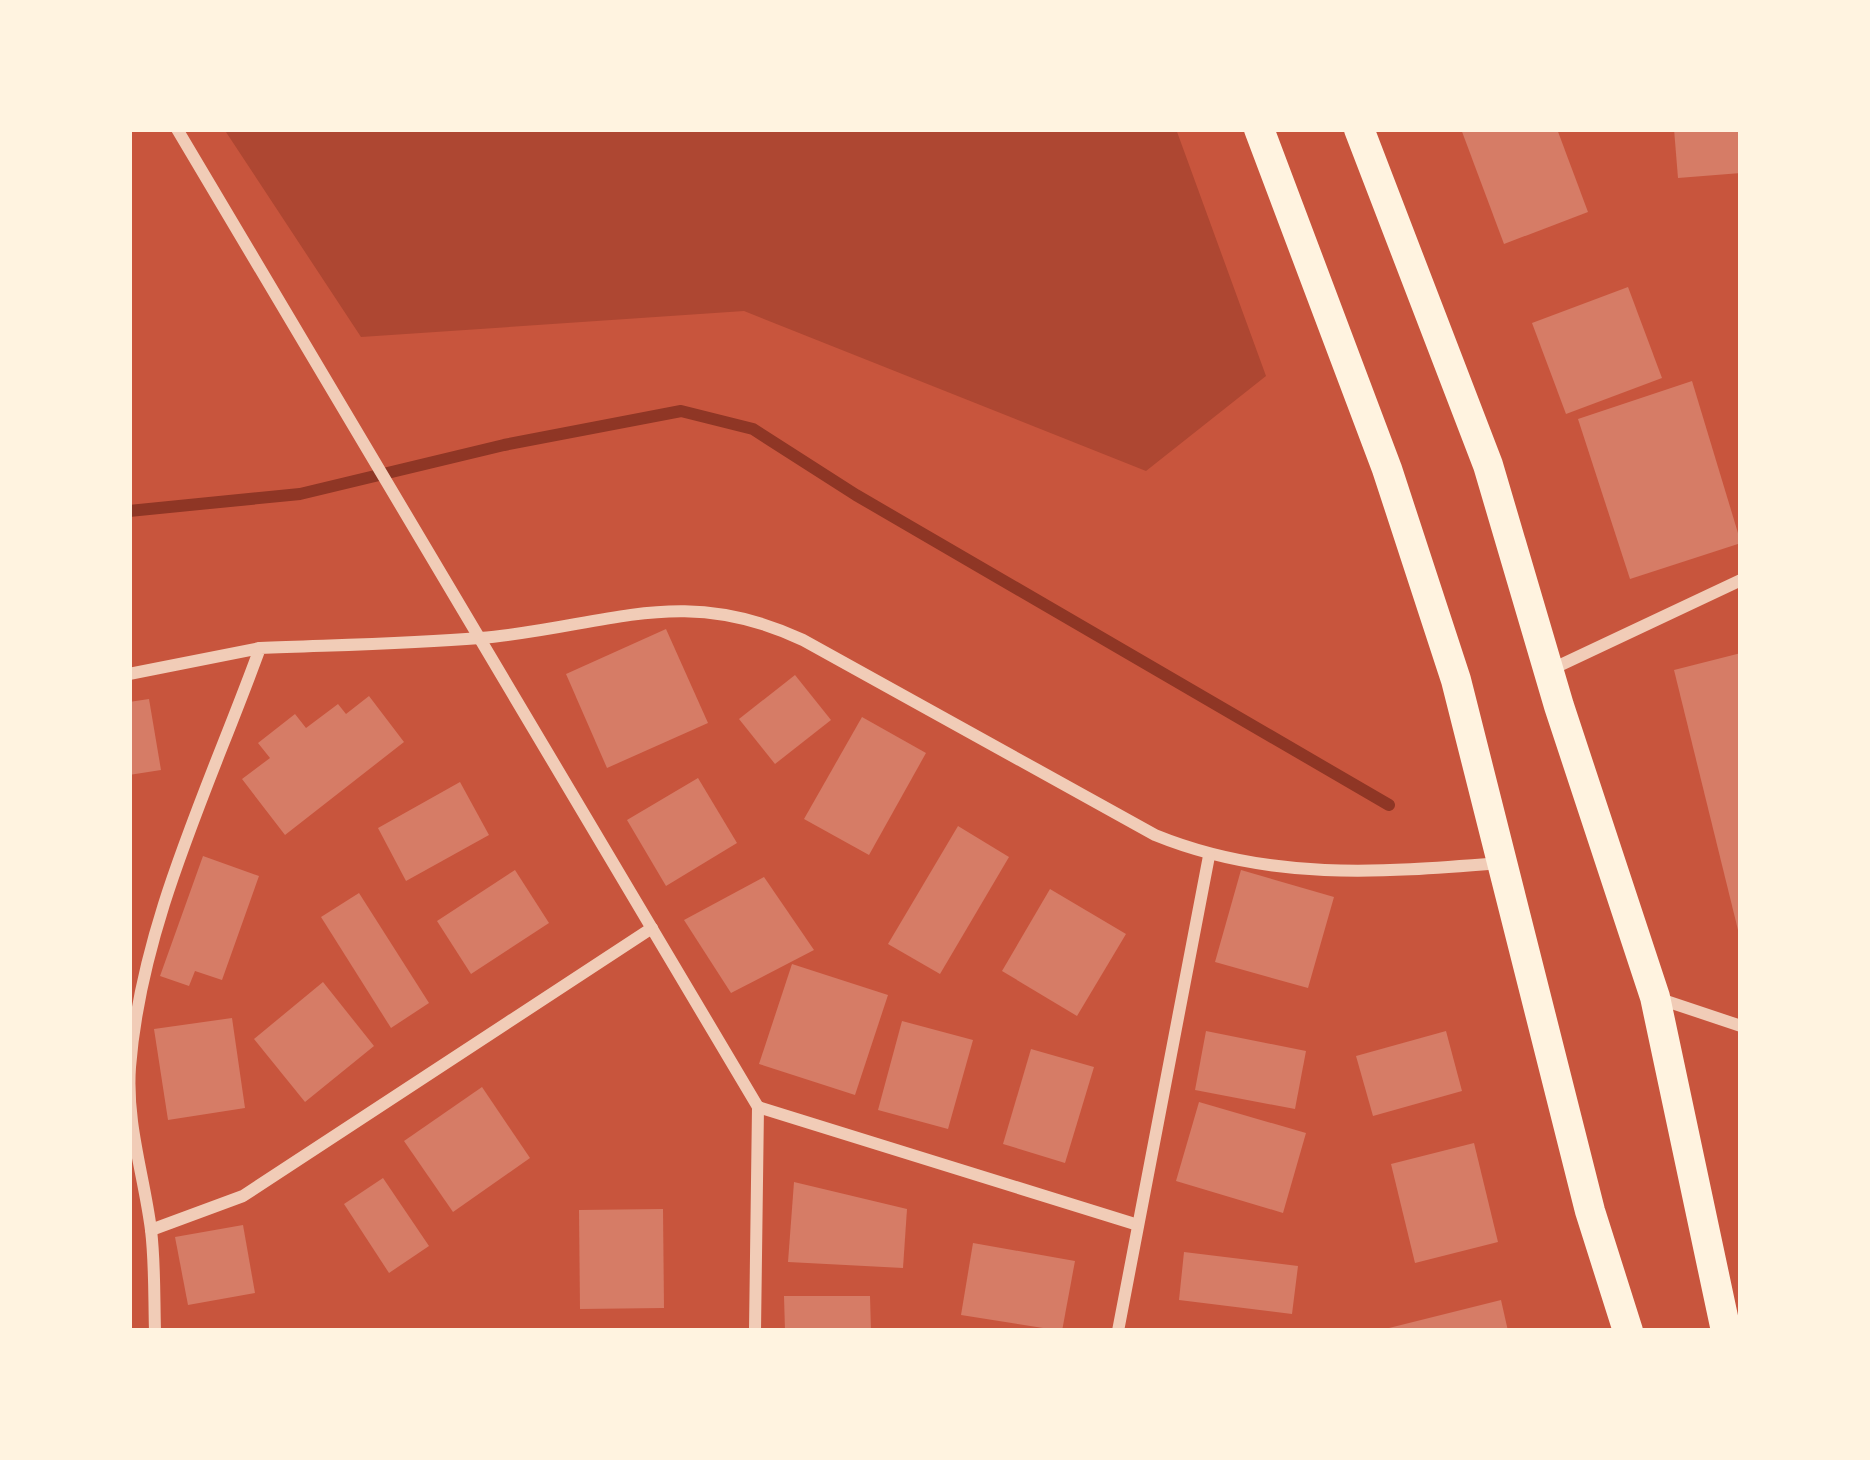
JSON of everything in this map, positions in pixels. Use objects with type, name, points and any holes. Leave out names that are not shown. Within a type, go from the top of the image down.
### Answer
[{"type":"main road","points":[[1258,129],[1401,511],[1456,680],[1590,1211],[1628,1331]]},
{"type":"main road","points":[[1359,129],[1488,465],[1655,997],[1726,1331]]},
{"type":"street","points":[[177,129],[459,605],[484,638],[758,1107],[755,1331]]},
{"type":"street","points":[[1549,670],[1741,580]]},
{"type":"street","points":[[129,674],[260,648],[484,638],[676,608],[761,620],[1155,835],[1208,856],[1264,868],[1421,869],[1499,863]]},
{"type":"street","points":[[155,1331],[151,1230],[132,1144],[130,1072],[137,1004],[157,933],[260,648]]},
{"type":"street","points":[[1118,1331],[1208,856]]},
{"type":"street","points":[[151,1230],[243,1196],[652,928]]},
{"type":"street","points":[[1655,997],[1741,1026]]},
{"type":"street","points":[[758,1107],[1138,1225]]},
{"type":"shaded area","points":[[224,129],[1176,129],[1266,376],[1146,471],[744,311],[361,337]]},
{"type":"building","points":[[1461,129],[1557,129],[1588,212],[1504,244]]},
{"type":"building","points":[[1674,129],[1741,129],[1741,173],[1678,178]]},
{"type":"building","points":[[1628,287],[1662,378],[1566,414],[1532,323]]},
{"type":"building","points":[[1692,381],[1741,543],[1630,579],[1578,419]]},
{"type":"building","points":[[666,629],[708,723],[607,768],[566,674]]},
{"type":"building","points":[[1741,653],[1741,934],[1739,934],[1674,670]]},
{"type":"building","points":[[795,675],[831,720],[775,764],[739,719]]},
{"type":"building","points":[[369,696],[404,742],[285,835],[242,779],[270,758],[258,743],[295,714],[306,728],[338,704],[346,714]]},
{"type":"building","points":[[149,699],[161,770],[129,775],[129,702]]},
{"type":"building","points":[[862,717],[926,753],[869,855],[804,819]]},
{"type":"building","points":[[698,778],[737,843],[666,886],[627,820]]},
{"type":"building","points":[[460,782],[489,835],[406,881],[378,828]]},
{"type":"building","points":[[958,826],[1009,857],[940,974],[888,944]]},
{"type":"building","points":[[203,856],[259,876],[222,980],[195,971],[189,986],[160,976]]},
{"type":"building","points":[[515,870],[549,923],[471,974],[437,921]]},
{"type":"building","points":[[1241,870],[1334,897],[1308,988],[1215,962]]},
{"type":"building","points":[[764,877],[814,950],[731,993],[684,920]]},
{"type":"building","points":[[1050,889],[1126,934],[1077,1016],[1002,971]]},
{"type":"building","points":[[359,893],[429,1003],[391,1028],[321,917]]},
{"type":"building","points":[[792,964],[888,995],[855,1095],[759,1064]]},
{"type":"building","points":[[323,982],[374,1046],[305,1102],[254,1039]]},
{"type":"building","points":[[232,1018],[245,1108],[168,1120],[154,1029]]},
{"type":"building","points":[[902,1021],[973,1040],[948,1129],[878,1110]]},
{"type":"building","points":[[1206,1031],[1306,1051],[1295,1109],[1195,1090]]},
{"type":"building","points":[[1446,1031],[1462,1091],[1373,1116],[1356,1056]]},
{"type":"building","points":[[1031,1049],[1094,1067],[1065,1163],[1003,1144]]},
{"type":"building","points":[[482,1087],[530,1158],[453,1212],[404,1141]]},
{"type":"building","points":[[1199,1102],[1306,1133],[1283,1213],[1176,1181]]},
{"type":"building","points":[[1474,1143],[1498,1242],[1415,1263],[1391,1164]]},
{"type":"building","points":[[383,1178],[429,1246],[389,1273],[344,1204]]},
{"type":"building","points":[[794,1182],[907,1209],[903,1268],[788,1262]]},
{"type":"building","points":[[663,1209],[664,1308],[580,1309],[579,1210]]},
{"type":"building","points":[[243,1225],[255,1293],[188,1305],[175,1237]]},
{"type":"building","points":[[973,1243],[1075,1261],[1062,1331],[961,1315]]},
{"type":"building","points":[[1184,1252],[1298,1266],[1292,1314],[1179,1300]]},
{"type":"building","points":[[784,1296],[870,1296],[871,1331],[785,1331]]},
{"type":"building","points":[[1501,1300],[1508,1331],[1385,1331],[1385,1329]]},
{"type":"waterway","points":[[129,511],[300,494],[504,445],[681,411],[753,429],[856,495],[1389,805]]}]
